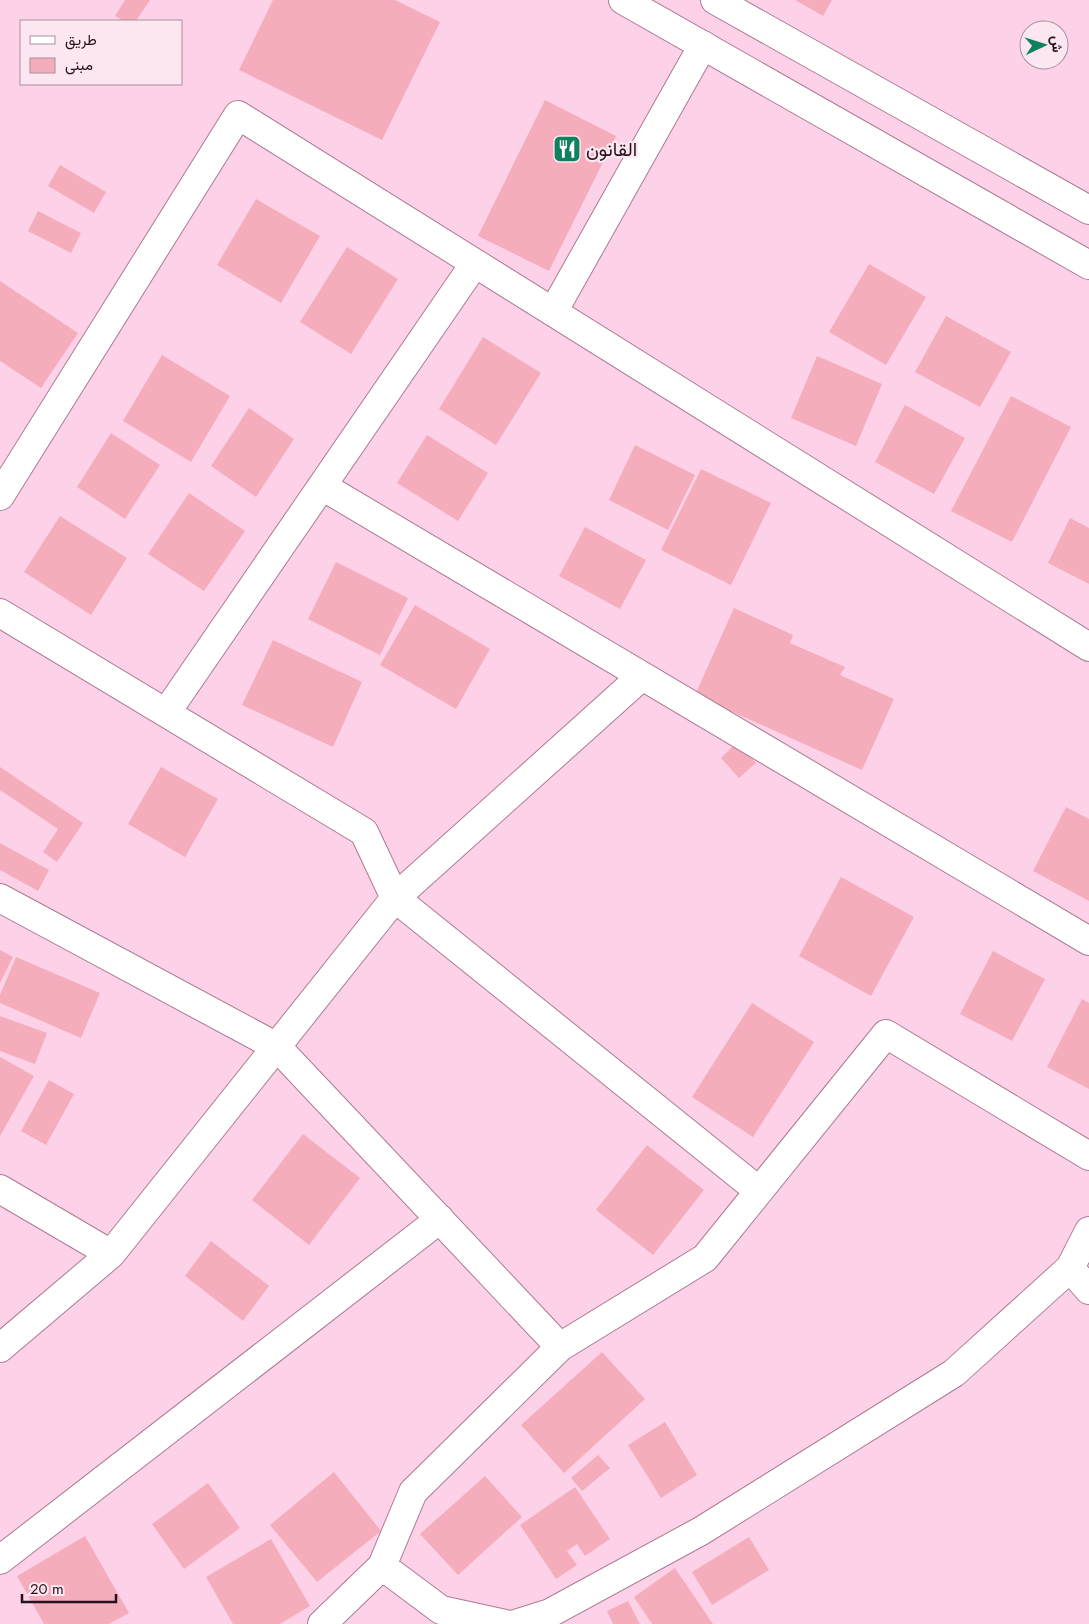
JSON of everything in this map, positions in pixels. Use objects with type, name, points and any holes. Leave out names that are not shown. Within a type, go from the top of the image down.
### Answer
[{"type":"street","points":[[623,0],[1089,265]]},
{"type":"street","points":[[715,0],[1089,210]]},
{"type":"street","points":[[553,312],[703,45]]},
{"type":"street","points":[[0,496],[238,115],[1089,647]]},
{"type":"street","points":[[166,713],[475,264]]},
{"type":"street","points":[[322,486],[1089,941]]},
{"type":"street","points":[[0,613],[364,832],[395,898],[759,1191]]},
{"type":"street","points":[[0,1348],[111,1254],[395,898],[642,676]]},
{"type":"street","points":[[0,898],[276,1046],[560,1347]]},
{"type":"street","points":[[322,1624],[382,1566],[413,1492],[560,1347],[705,1258],[886,1034],[1089,1156]]},
{"type":"street","points":[[0,1189],[111,1254]]},
{"type":"street","points":[[0,1560],[440,1219]]},
{"type":"street","points":[[515,1624],[550,1614],[701,1531],[954,1372],[1070,1268],[1089,1231]]},
{"type":"street","points":[[1070,1268],[1089,1290]]},
{"type":"street","points":[[382,1566],[441,1610],[506,1624]]},
{"type":"building","points":[[125,0],[150,0],[137,20],[122,20],[115,16]]},
{"type":"building","points":[[273,0],[395,0],[440,22],[382,140],[239,70]]},
{"type":"building","points":[[795,0],[832,0],[823,16]]},
{"type":"building","points":[[545,100],[616,136],[549,271],[478,236]]},
{"type":"building","points":[[60,165],[106,192],[94,213],[48,186]]},
{"type":"building","points":[[256,199],[320,236],[281,303],[217,265]]},
{"type":"building","points":[[38,211],[81,233],[71,253],[28,231]]},
{"type":"building","points":[[347,247],[398,279],[351,354],[300,322]]},
{"type":"building","points":[[869,264],[926,297],[886,365],[829,332]]},
{"type":"building","points":[[0,281],[78,333],[41,388],[0,361]]},
{"type":"building","points":[[946,316],[1011,352],[980,407],[915,372]]},
{"type":"building","points":[[483,337],[541,373],[496,445],[439,409]]},
{"type":"building","points":[[162,355],[230,396],[191,462],[123,421]]},
{"type":"building","points":[[817,356],[882,384],[856,446],[791,418]]},
{"type":"building","points":[[1011,396],[1071,427],[1012,542],[951,511]]},
{"type":"building","points":[[905,405],[965,438],[934,494],[875,462]]},
{"type":"building","points":[[249,408],[294,439],[256,497],[211,466]]},
{"type":"building","points":[[111,433],[160,465],[125,519],[77,487]]},
{"type":"building","points":[[427,435],[488,473],[458,521],[397,483]]},
{"type":"building","points":[[635,445],[695,475],[668,530],[609,500]]},
{"type":"building","points":[[701,469],[771,503],[731,585],[661,550]]},
{"type":"building","points":[[189,493],[245,531],[204,591],[148,554]]},
{"type":"building","points":[[60,516],[127,558],[91,615],[24,572]]},
{"type":"building","points":[[1070,518],[1089,528],[1089,584],[1048,563]]},
{"type":"building","points":[[585,527],[646,560],[620,609],[559,576]]},
{"type":"building","points":[[336,562],[408,598],[380,655],[308,619]]},
{"type":"building","points":[[415,605],[490,649],[456,709],[380,665]]},
{"type":"building","points":[[734,608],[793,635],[790,643],[845,667],[840,675],[894,699],[862,770],[695,695]]},
{"type":"building","points":[[273,640],[362,682],[333,747],[242,705]]},
{"type":"building","points":[[737,742],[756,763],[739,778],[721,758]]},
{"type":"building","points":[[0,767],[83,823],[57,862],[43,852],[58,829],[0,790]]},
{"type":"building","points":[[161,767],[218,799],[185,857],[128,824]]},
{"type":"building","points":[[1066,807],[1089,819],[1089,901],[1033,871]]},
{"type":"building","points":[[0,843],[49,870],[38,891],[0,870]]},
{"type":"building","points":[[841,877],[914,917],[871,996],[799,956]]},
{"type":"building","points":[[0,950],[13,957],[0,983]]},
{"type":"building","points":[[993,951],[1045,979],[1012,1041],[960,1014]]},
{"type":"building","points":[[16,957],[100,993],[81,1038],[0,1003],[0,995]]},
{"type":"building","points":[[1082,999],[1089,1003],[1089,1089],[1047,1067]]},
{"type":"building","points":[[752,1003],[814,1042],[753,1137],[692,1097]]},
{"type":"building","points":[[0,1016],[47,1033],[35,1064],[0,1051]]},
{"type":"building","points":[[0,1057],[34,1076],[0,1136]]},
{"type":"building","points":[[49,1080],[74,1094],[46,1145],[21,1131]]},
{"type":"building","points":[[303,1134],[360,1178],[309,1245],[252,1200]]},
{"type":"building","points":[[647,1145],[704,1190],[653,1255],[596,1210]]},
{"type":"building","points":[[211,1241],[269,1286],[243,1321],[185,1276]]},
{"type":"building","points":[[602,1352],[645,1399],[564,1473],[521,1425]]},
{"type":"building","points":[[665,1422],[697,1475],[661,1498],[628,1445]]},
{"type":"building","points":[[598,1455],[610,1468],[582,1491],[571,1478]]},
{"type":"building","points":[[334,1472],[381,1531],[317,1582],[270,1525]]},
{"type":"building","points":[[485,1476],[522,1517],[458,1575],[420,1534]]},
{"type":"building","points":[[208,1483],[240,1528],[184,1569],[152,1524]]},
{"type":"building","points":[[575,1487],[610,1539],[585,1556],[577,1544],[567,1551],[577,1565],[556,1579],[520,1525]]},
{"type":"building","points":[[85,1536],[129,1613],[109,1624],[44,1624],[17,1576]]},
{"type":"building","points":[[749,1537],[769,1570],[712,1605],[692,1572]]},
{"type":"building","points":[[271,1539],[310,1606],[280,1624],[233,1624],[206,1577]]},
{"type":"building","points":[[675,1568],[713,1624],[652,1624],[634,1597]]},
{"type":"building","points":[[628,1601],[640,1624],[613,1624],[607,1611]]},
{"type":"place","name":"القانون","points":[[567,149]]}]
